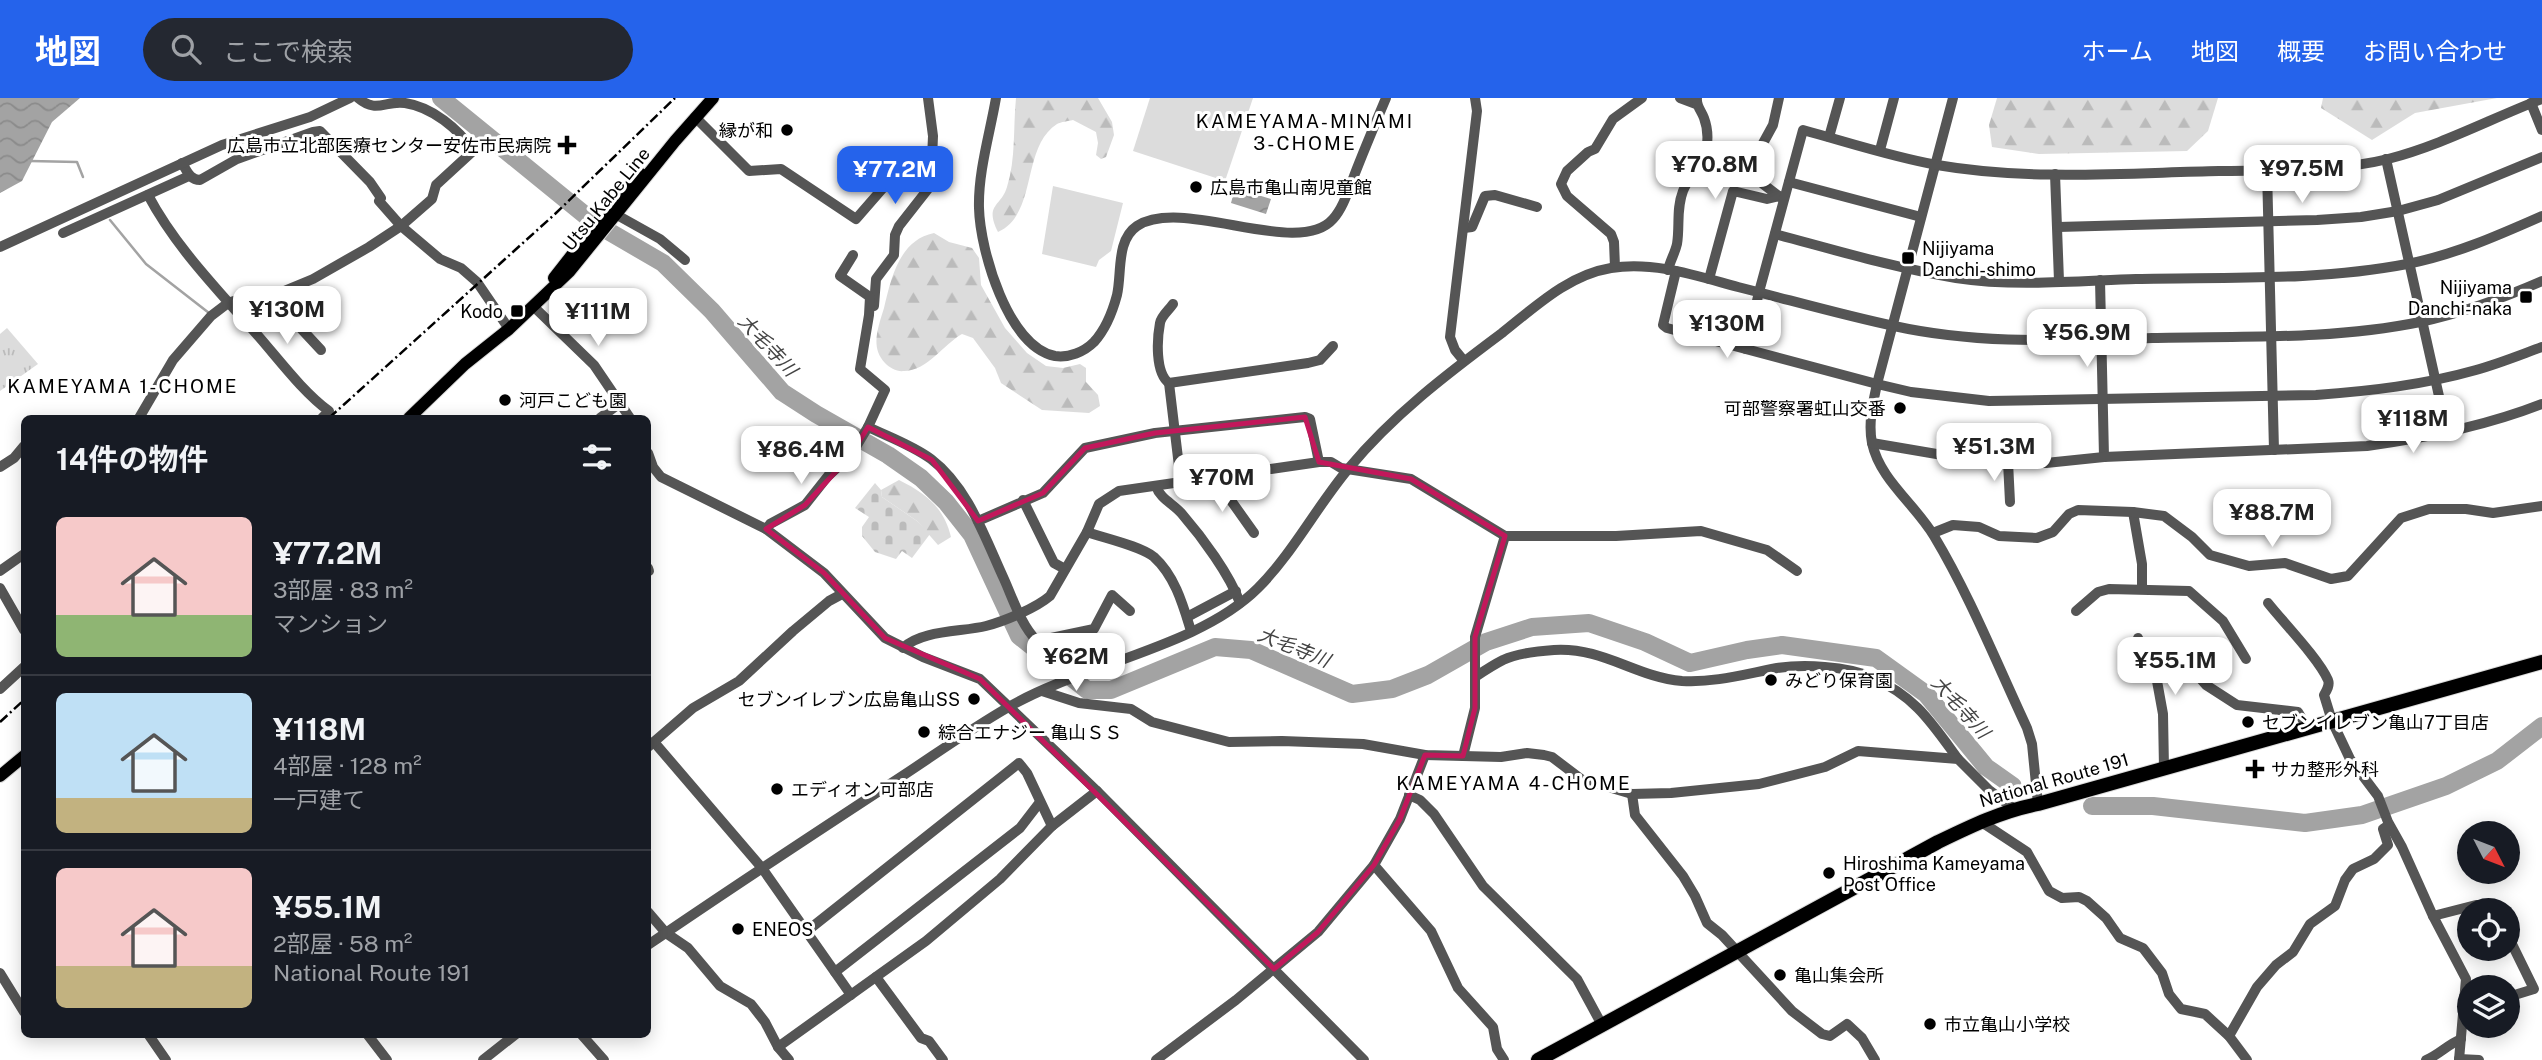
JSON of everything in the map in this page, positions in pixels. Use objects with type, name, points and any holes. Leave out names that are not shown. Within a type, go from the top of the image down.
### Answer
[{"type":"highway","name":"National Route 191","points":[[1538,1060],[1980,821],[2013,808],[2542,662]]},
{"type":"main road","name":"Utsu Kabe Line","points":[[412,415],[569,272],[594,235],[713,98]]},
{"type":"main road","points":[[0,776],[21,758]]},
{"type":"street","points":[[0,247],[222,145],[310,117],[350,98]]},
{"type":"street","points":[[141,415],[173,360],[211,316],[228,303],[251,295],[284,291],[333,269],[401,226],[432,199],[436,185],[473,151],[464,136],[432,114],[405,103],[372,107],[358,98]]},
{"type":"street","points":[[870,315],[875,305],[876,279],[894,255],[897,248],[895,235],[899,226],[931,182],[933,136],[928,98]]},
{"type":"street","points":[[996,98],[979,192],[979,209],[995,282],[1029,343],[1040,351],[1063,357],[1084,350],[1102,331],[1118,292],[1125,241],[1137,226],[1161,218],[1291,233],[1316,231],[1326,226],[1341,208],[1386,98]]},
{"type":"street","points":[[1464,362],[1450,337],[1477,111],[1475,98]]},
{"type":"street","points":[[1615,267],[1611,234],[1567,195],[1560,184],[1567,171],[1595,149],[1613,119],[1642,98]]},
{"type":"street","points":[[1680,98],[1697,101],[1704,118],[1707,147],[1702,166],[1687,182],[1682,192],[1677,247],[1671,257],[1672,270],[1662,325],[1667,328],[1911,392],[1989,401],[2370,391],[2477,370],[2542,347]]},
{"type":"street","points":[[1779,98],[1773,125],[1750,167],[1763,184],[1782,198]]},
{"type":"street","points":[[1829,137],[1840,98]]},
{"type":"street","points":[[1881,150],[1894,98]]},
{"type":"street","points":[[1953,98],[1877,384],[1870,423],[1872,443],[1891,482],[1933,533],[1950,564],[2027,729],[2032,744],[2038,803]]},
{"type":"street","points":[[1746,349],[1782,198],[1803,130],[1935,165],[1995,173],[2267,170],[2339,166],[2386,159],[2442,141],[2542,99]]},
{"type":"street","points":[[2531,103],[2542,130]]},
{"type":"street","points":[[695,117],[749,171],[781,169],[856,219],[903,166]]},
{"type":"street","points":[[182,163],[189,176],[201,180],[237,159],[320,131],[370,182],[381,198],[379,201],[401,226],[440,259],[461,268],[477,282],[509,329]]},
{"type":"street","points":[[2058,227],[2361,217],[2398,211],[2438,200],[2542,157]]},
{"type":"street","points":[[2386,159],[2447,432]]},
{"type":"street","points":[[2267,170],[2274,450]]},
{"type":"street","points":[[2055,174],[2059,281]]},
{"type":"street","points":[[63,233],[189,176]]},
{"type":"street","points":[[1789,182],[1921,217]]},
{"type":"street","points":[[1709,279],[1733,191],[1767,199],[1782,198]]},
{"type":"street","points":[[148,195],[164,225],[228,303],[278,359],[330,411],[325,415]]},
{"type":"street","points":[[1464,228],[1472,227],[1485,196],[1495,195],[1537,207]]},
{"type":"street","points":[[612,216],[660,239],[685,260]]},
{"type":"street","points":[[1775,234],[1908,269],[1984,281],[2059,281],[2269,276],[2370,270],[2409,263],[2494,237],[2542,216]]},
{"type":"street","points":[[766,529],[805,505],[828,476],[851,455],[867,429],[885,390],[860,369],[870,315],[870,297],[840,276],[853,255]]},
{"type":"street","points":[[651,943],[762,867],[1010,706],[1090,670],[1191,631],[1240,603],[1266,579],[1349,468],[1392,421],[1427,389],[1563,286],[1579,278],[1615,267],[1634,265],[1672,270],[1892,326],[1945,337],[1996,341],[2337,333],[2422,321],[2472,308],[2542,281]]},
{"type":"street","points":[[2100,280],[2104,457]]},
{"type":"street","points":[[268,293],[321,351]]},
{"type":"street","points":[[1173,304],[1160,320],[1158,369],[1169,383],[1181,483]]},
{"type":"street","points":[[533,306],[594,365],[628,415]]},
{"type":"street","points":[[1169,383],[1308,363],[1320,360],[1332,346]]},
{"type":"street","points":[[604,415],[620,403]]},
{"type":"street","points":[[1872,443],[1960,458],[2046,463],[2104,457],[2367,446],[2490,423],[2542,404]]},
{"type":"street","points":[[978,521],[1043,493],[1085,448],[1155,433],[1305,417],[1310,419],[1319,462]]},
{"type":"street","points":[[867,429],[932,460],[951,480],[978,521],[1016,614],[1037,641],[1094,629],[1112,594],[1129,611]]},
{"type":"street","points":[[0,467],[21,450]]},
{"type":"street","points":[[651,461],[661,477],[668,482],[766,529],[824,573],[885,638],[980,679],[1097,791],[1364,1060]]},
{"type":"street","points":[[903,648],[909,642],[992,624],[1041,604],[1050,596],[1087,532],[1099,504],[1119,491],[1319,462],[1331,462],[1340,468],[1411,479],[1505,536],[1616,536],[1701,531],[1767,550],[1797,571]]},
{"type":"street","points":[[2008,462],[2010,502]]},
{"type":"street","points":[[1215,478],[1254,533]]},
{"type":"street","points":[[1156,486],[1158,493],[1182,513],[1236,591],[1240,603]]},
{"type":"street","points":[[1023,500],[1054,563],[1065,569]]},
{"type":"street","points":[[1933,533],[1953,525],[1979,527],[1999,536],[2037,538],[2053,532],[2069,514],[2078,510],[2133,512],[2164,516],[2210,555],[2249,566],[2285,563],[2331,579],[2348,576],[2401,518],[2429,509],[2466,509],[2493,513],[2542,506]]},
{"type":"street","points":[[2133,512],[2140,545],[2142,589]]},
{"type":"street","points":[[1087,532],[1153,556],[1181,598],[1191,631]]},
{"type":"street","points":[[1463,756],[1475,708],[1475,637],[1505,536]]},
{"type":"street","points":[[0,571],[21,556]]},
{"type":"street","points":[[0,588],[21,625]]},
{"type":"street","points":[[2076,611],[2098,592],[2109,589],[2189,590],[2223,621],[2246,659]]},
{"type":"street","points":[[1187,617],[1236,591]]},
{"type":"street","points":[[842,594],[829,601],[793,631],[739,681],[693,708],[651,744],[762,867],[851,995]]},
{"type":"street","points":[[2268,603],[2329,681],[2324,695],[2332,721],[2350,759],[2378,796],[2433,916],[2464,975]]},
{"type":"street","points":[[2138,638],[2157,681],[2162,714],[2164,768]]},
{"type":"street","points":[[1475,674],[1505,659],[1555,650],[1607,656],[1650,676],[1682,681],[1710,681],[1781,668],[1840,668],[1869,676],[1900,692],[1919,707],[1958,759],[1989,790],[2013,808]]},
{"type":"street","points":[[2192,669],[2206,685],[2237,705],[2298,712],[2307,727]]},
{"type":"street","points":[[0,689],[21,670]]},
{"type":"street","points":[[1046,689],[1079,703],[1131,709],[1152,722],[1229,742],[1363,744],[1425,755],[1502,757],[1527,752],[1544,755],[1552,757],[1581,779],[1632,794],[1759,784],[1825,767],[1858,751],[1958,759]]},
{"type":"street","points":[[1159,1059],[1318,932],[1374,865],[1400,819],[1425,755]]},
{"type":"street","points":[[807,931],[1019,763],[1027,773],[1052,826]]},
{"type":"street","points":[[778,1047],[926,941],[1000,879],[1052,826],[1097,791]]},
{"type":"street","points":[[1632,794],[1634,814],[1683,876],[1707,923],[1812,1027],[1830,1036],[1847,1024],[1862,1038],[1875,1060]]},
{"type":"street","points":[[1409,795],[1420,800],[1434,814],[1483,886],[1577,979],[1601,1025]]},
{"type":"street","points":[[835,972],[1020,828],[1040,802]]},
{"type":"street","points":[[1980,821],[2027,852],[2049,891],[2062,898],[2079,897],[2087,901],[2106,918],[2120,938],[2143,948],[2162,973],[2169,995],[2181,1009],[2205,1014],[2229,1036],[2247,1060]]},
{"type":"street","points":[[2229,1036],[2257,987],[2276,965],[2293,952],[2310,924],[2335,906],[2345,880],[2353,869],[2374,859],[2385,850],[2388,845],[2383,829],[2389,824]]},
{"type":"street","points":[[1374,865],[1431,931],[1458,988],[1493,1027],[1497,1049],[1504,1060]]},
{"type":"street","points":[[2433,916],[2457,910]]},
{"type":"street","points":[[651,916],[666,933],[688,948],[720,986],[751,1004],[789,1060]]},
{"type":"street","points":[[2520,960],[2534,989],[2520,993]]},
{"type":"street","points":[[0,973],[21,1007]]},
{"type":"street","points":[[876,977],[921,1038],[929,1041],[943,1060]]},
{"type":"street","points":[[151,1038],[166,1060]]},
{"type":"street","points":[[370,1038],[387,1060]]},
{"type":"street","points":[[483,1060],[511,1038]]},
{"type":"street","points":[[585,1038],[604,1060]]},
{"type":"street","points":[[2461,1039],[2459,1059],[2479,1060]]},
{"type":"street","points":[[2426,1060],[2441,1054],[2448,1045],[2461,1039]]},
{"type":"highlighted area","points":[[1305,417],[1319,462],[1411,479],[1505,536],[1475,637],[1475,708],[1463,756],[1425,755],[1400,819],[1374,865],[1318,932],[1274,969],[980,679],[885,638],[824,573],[766,529],[805,505],[851,455],[868,427],[932,460],[978,521],[1043,493],[1085,448],[1155,433]]},
{"type":"green space","points":[[1016,98],[1098,98],[1112,122],[1114,135],[1106,157],[1101,159],[1096,155],[1096,132],[1073,120],[1057,124],[1038,148],[1019,211],[1011,223],[998,232],[993,211],[1004,194],[1010,176]]},
{"type":"green space","points":[[1150,98],[1253,98],[1225,181],[1133,151]]},
{"type":"green space","points":[[1997,98],[2218,98],[2208,131],[2187,151],[2039,154],[1992,147],[1989,125]]},
{"type":"green space","points":[[2323,98],[2497,98],[2415,113],[2372,140],[2321,108]]},
{"type":"green space","points":[[1053,186],[1123,203],[1111,251],[1099,260],[1096,267],[1042,254]]},
{"type":"green space","points":[[934,233],[949,242],[972,248],[979,258],[981,285],[1005,328],[1027,353],[1046,366],[1063,368],[1080,364],[1086,368],[1086,382],[1098,395],[1100,406],[1089,413],[1042,410],[1001,383],[995,368],[973,338],[962,334],[920,367],[899,371],[885,363],[880,357],[877,337],[898,262],[912,244]]},
{"type":"green space","points":[[7,328],[38,364],[0,391],[0,334]]},
{"type":"green space","points":[[899,480],[932,502],[944,517],[951,537],[938,545],[917,521],[882,497],[881,490]]},
{"type":"green space","points":[[875,483],[881,490],[882,497],[917,521],[930,534],[912,558],[902,551],[896,559],[875,552],[862,536],[862,527],[869,517],[855,508]]},
{"type":"water","points":[[0,98],[80,98],[52,122],[22,181],[0,193]]},
{"type":"water","points":[[1235,188],[1271,199],[1266,214],[1231,203]]},
{"type":"waterway","name":"大毛寺川","points":[[441,98],[596,224],[663,263],[712,311],[782,392],[888,455],[921,478],[946,502],[972,535],[1019,636],[1087,690],[1111,690],[1215,647],[1251,650],[1352,694],[1392,689],[1428,675],[1486,642],[1532,627],[1589,623],[1645,642],[1690,663],[1782,645],[1876,658],[1926,694],[1986,767],[2013,786]]},
{"type":"waterway","points":[[30,161],[77,162],[83,177]]},
{"type":"waterway","points":[[110,220],[146,264],[209,313]]},
{"type":"waterway","name":"大毛寺川","points":[[2092,806],[2153,806],[2305,823],[2362,815],[2446,786],[2497,761],[2542,726]]},
{"type":"railway","points":[[332,415],[555,214],[675,98]]},
{"type":"railway","points":[[0,722],[21,703]]},
{"type":"place","name":"縁が和","points":[[787,130]]},
{"type":"place","name":"広島市立北部医療センター安佐市民病院","points":[[567,145]]},
{"type":"place","name":"広島市亀山南児童館","points":[[1196,187]]},
{"type":"place","name":"Nijiyama Danchi-shimo","points":[[1908,258]]},
{"type":"place","name":"Nijiyama Danchi-naka","points":[[2526,297]]},
{"type":"place","name":"Kodo","points":[[517,311]]},
{"type":"place","name":"河戸こども園","points":[[505,400]]},
{"type":"place","name":"可部警察署虹山交番","points":[[1900,408]]},
{"type":"place","name":"みどり保育園","points":[[1771,680]]},
{"type":"place","name":"セブンイレブン広島亀山SS","points":[[974,699]]},
{"type":"place","name":"セブンイレブン亀山7丁目店","points":[[2248,722]]},
{"type":"place","name":"綜合エナジー 亀山ＳＳ","points":[[924,732]]},
{"type":"place","name":"サカ整形外科","points":[[2255,769]]},
{"type":"place","name":"エディオン可部店","points":[[777,789]]},
{"type":"place","name":"Hiroshima Kameyama Post Office","points":[[1829,873]]},
{"type":"place","name":"ENEOS","points":[[738,929]]},
{"type":"place","name":"亀山集会所","points":[[1780,975]]},
{"type":"place","name":"市立亀山小学校","points":[[1930,1024]]},
{"type":"district","name":"KAMEYAMA-MINAMI 3-CHOME","points":[[1305,132]]},
{"type":"district","name":"KAMEYAMA 1-CHOME","points":[[123,386]]},
{"type":"district","name":"KAMEYAMA 4-CHOME","points":[[1514,783]]}]
